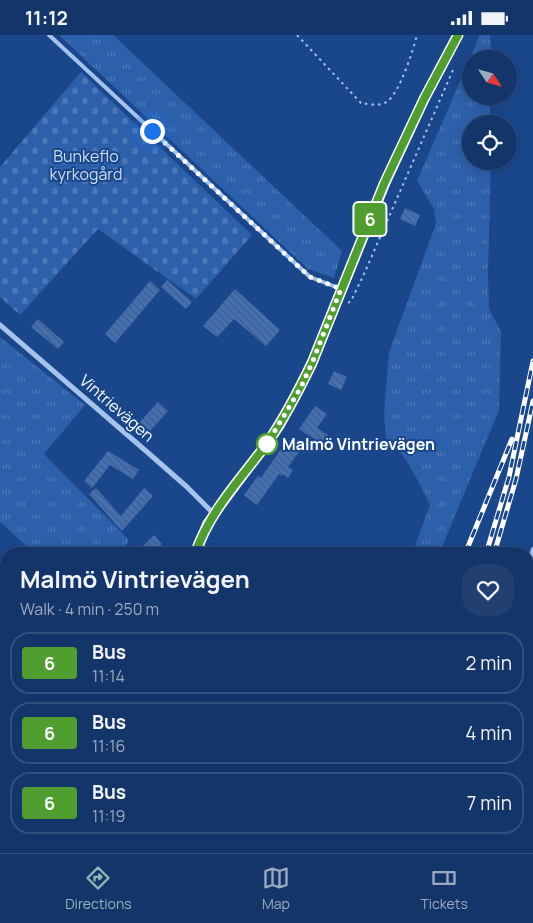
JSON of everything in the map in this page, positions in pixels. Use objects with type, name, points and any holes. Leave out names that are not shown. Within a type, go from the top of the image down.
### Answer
[{"type":"street","points":[[198,547],[207,525],[214,514],[266,444],[287,412],[312,363],[384,184],[424,99],[458,35]]},
{"type":"street","name":"Vintrievägen","points":[[0,325],[187,487],[214,514]]},
{"type":"lane","points":[[49,35],[310,277],[341,289]]},
{"type":"path","points":[[297,35],[361,103],[379,105],[388,101],[398,87],[417,35]]},
{"type":"path","points":[[335,305],[342,307],[351,301],[453,70]]},
{"type":"green space","points":[[59,35],[113,35],[342,251],[334,278],[308,269]]},
{"type":"green space","points":[[480,35],[490,35],[491,50],[474,50]]},
{"type":"green space","name":"Bunkeflo kyrkogård","points":[[81,72],[252,235],[196,299],[98,229],[20,315],[0,297],[0,167]]},
{"type":"green space","points":[[462,77],[462,105],[490,105],[490,115],[462,115],[462,170],[491,170],[489,309],[501,331],[499,410],[442,547],[415,547],[430,505],[406,460],[386,438],[384,415],[389,352],[436,224],[434,209],[417,181]]},
{"type":"green space","points":[[0,337],[85,405],[44,454],[129,540],[126,547],[27,547],[0,522]]},
{"type":"building","points":[[405,208],[420,215],[415,226],[400,219]]},
{"type":"building","points":[[167,280],[192,302],[186,309],[161,287]]},
{"type":"building","points":[[150,281],[160,290],[115,343],[105,334]]},
{"type":"building","points":[[235,289],[280,330],[266,346],[234,319],[217,337],[203,326]]},
{"type":"building","points":[[38,319],[64,342],[58,349],[31,327]]},
{"type":"building","points":[[334,371],[347,377],[341,390],[328,384]]},
{"type":"building","points":[[158,402],[168,411],[149,432],[139,423]]},
{"type":"building","points":[[315,406],[327,414],[317,428],[328,435],[322,444],[299,429]]},
{"type":"building","points":[[285,443],[299,452],[288,467],[293,470],[288,478],[283,474],[282,476],[279,474],[257,505],[244,495],[258,476],[261,478]]},
{"type":"building","points":[[108,451],[139,470],[133,479],[110,465],[92,488],[84,481]]},
{"type":"building","points":[[96,488],[121,516],[144,488],[153,496],[122,531],[89,494]]},
{"type":"building","points":[[154,535],[162,544],[159,547],[142,547]]},
{"type":"railway","points":[[488,547],[509,477],[533,361]]},
{"type":"railway","points":[[496,547],[516,479],[533,401]]},
{"type":"railway","points":[[468,547],[512,439]]},
{"type":"bus line","name":"6","points":[[198,547],[214,514],[280,425],[301,387],[384,184],[424,99],[458,35]]},
{"type":"place","name":"Malmö Vintrievägen","points":[[267,444]]},
{"type":"route","points":[[152,131],[310,277],[341,289],[301,387],[267,444]]}]
